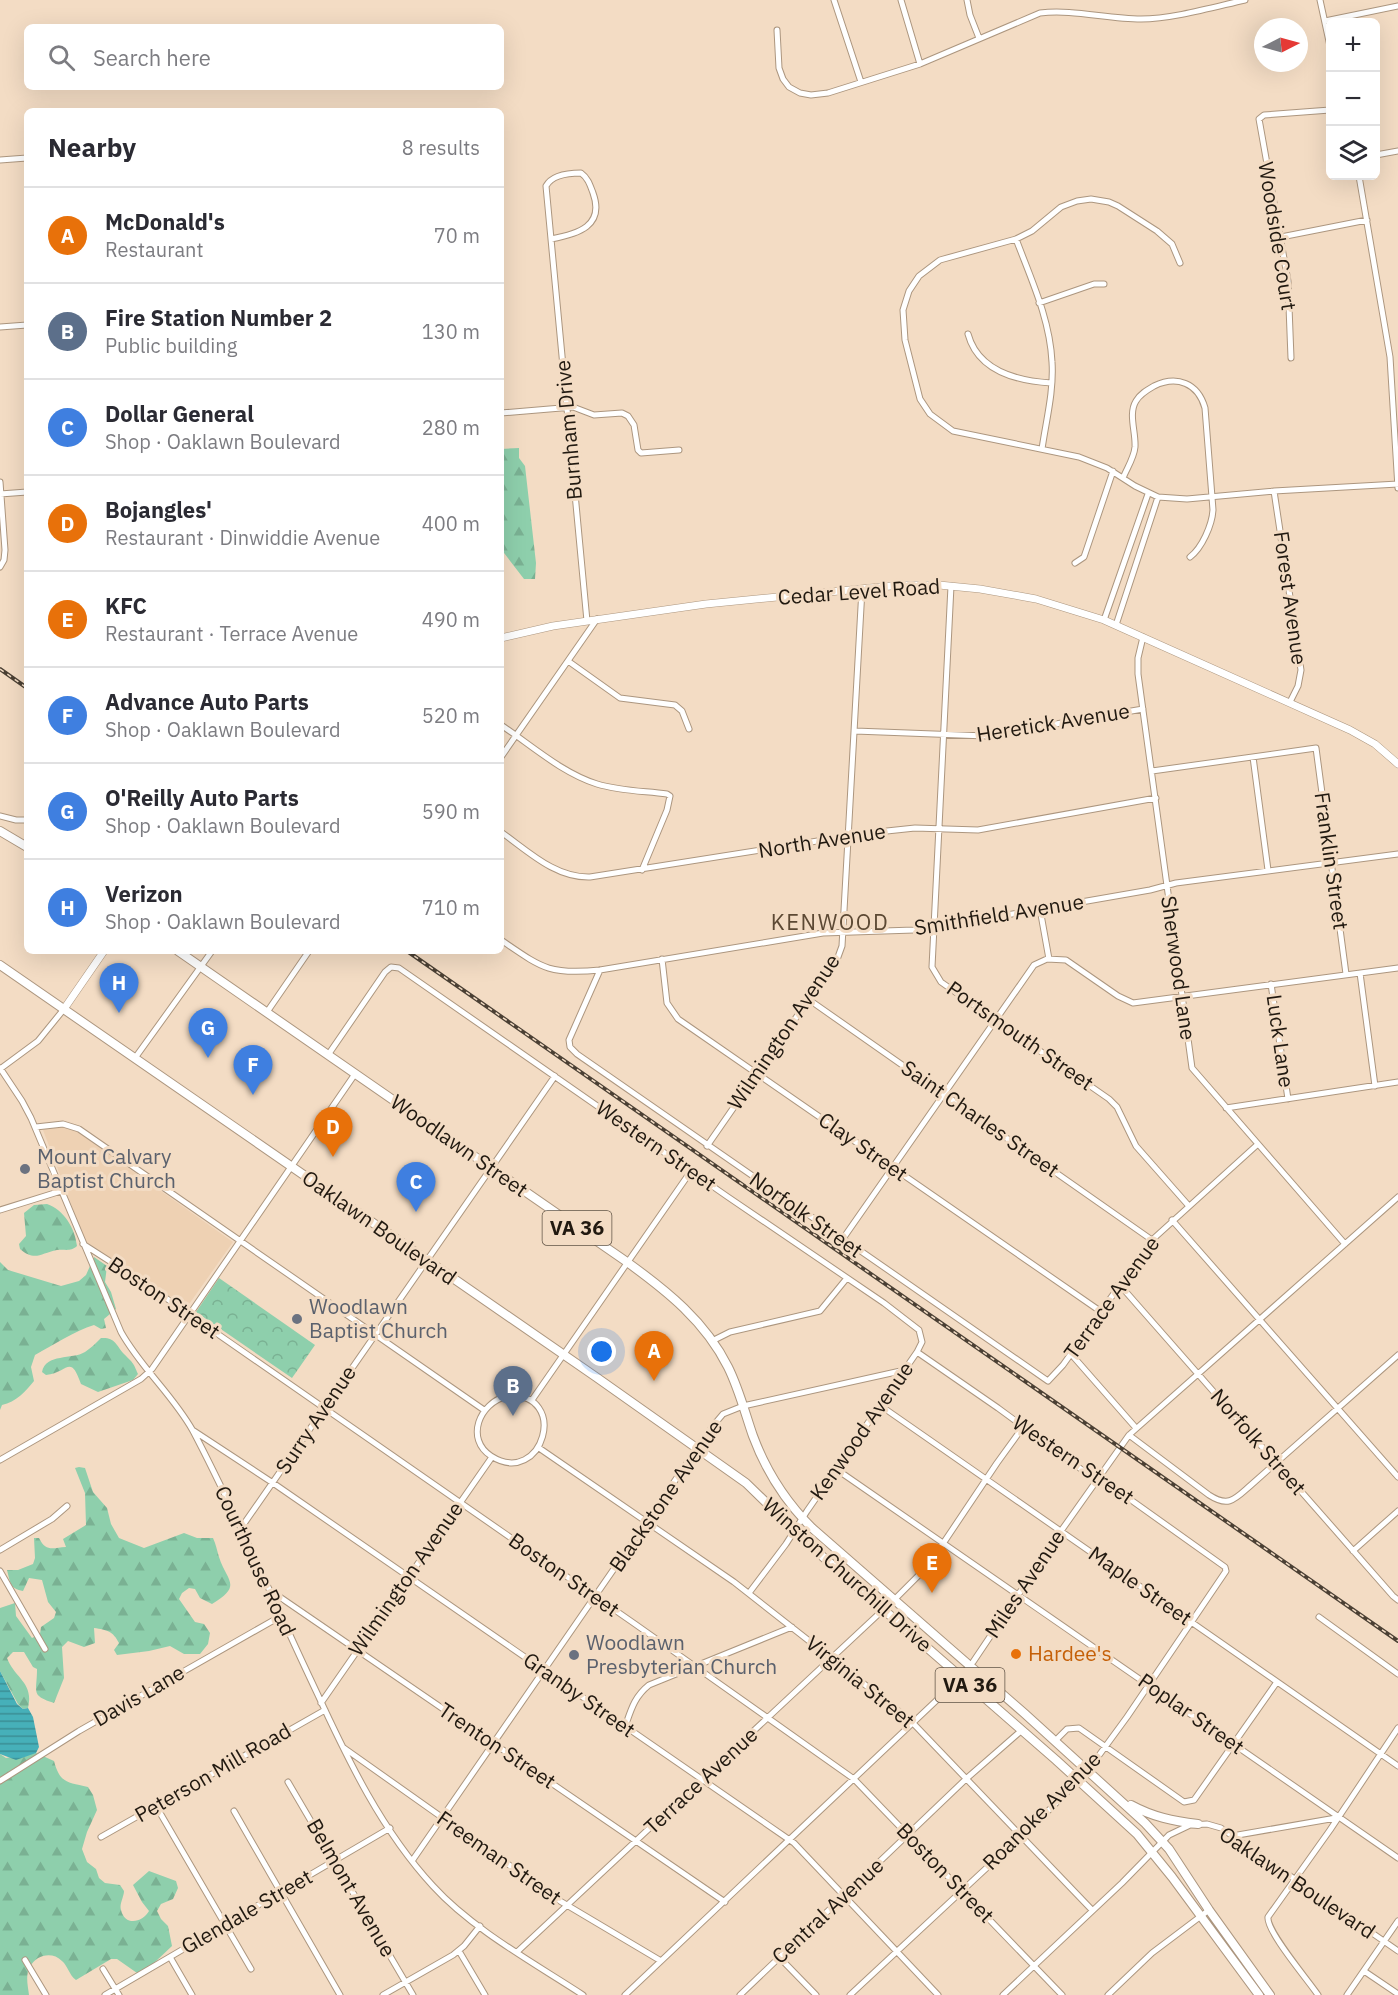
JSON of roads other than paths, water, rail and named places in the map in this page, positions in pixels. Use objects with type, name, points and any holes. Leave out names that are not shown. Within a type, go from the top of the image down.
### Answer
[{"type":"highway","points":[[0,831],[24,845]]},
{"type":"highway","name":"Woodlawn Street","points":[[182,954],[627,1262],[674,1298],[712,1341],[728,1368],[770,1474],[802,1518]]},
{"type":"highway","name":"Oaklawn Boulevard","points":[[0,965],[698,1448],[756,1492]]},
{"type":"highway","name":"Winston Churchill Drive","points":[[756,1492],[795,1530],[1126,1823],[1153,1851],[1259,1995]]},
{"type":"highway","name":"VA 36","points":[[802,1518],[1088,1770],[1163,1841],[1270,1995]]},
{"type":"highway","points":[[1120,1799],[1146,1813],[1166,1820],[1198,1824]]},
{"type":"main road","name":"Cedar Level Road","points":[[504,637],[597,619],[706,604],[862,589],[913,585],[998,591],[1036,599],[1116,625],[1290,702],[1367,739],[1397,761]]},
{"type":"main road","points":[[64,1009],[102,954]]},
{"type":"street","points":[[834,0],[861,82]]},
{"type":"street","points":[[901,0],[920,64]]},
{"type":"street","points":[[967,0],[979,38]]},
{"type":"street","points":[[777,30],[779,68],[783,79],[789,87],[800,93],[811,95],[828,93],[920,64],[1040,13],[1154,18],[1225,2],[1245,0]]},
{"type":"street","points":[[1320,0],[1326,26]]},
{"type":"street","points":[[1325,21],[1398,6]]},
{"type":"street","name":"Woodside Court","points":[[1291,358],[1290,296],[1259,122],[1262,115],[1326,110]]},
{"type":"street","points":[[1380,154],[1398,150]]},
{"type":"street","points":[[0,160],[24,158]]},
{"type":"street","name":"Burnham Drive","points":[[551,239],[582,231],[591,223],[594,216],[595,198],[586,177],[581,173],[553,178],[547,183],[551,239],[587,621]]},
{"type":"street","points":[[1360,180],[1390,357],[1398,488]]},
{"type":"street","points":[[1180,263],[1172,244],[1157,231],[1118,206],[1100,200],[1070,203],[1055,211],[1032,231],[1016,239],[949,256],[925,270],[914,283],[903,310],[904,333],[916,390],[925,407],[938,422],[960,434],[1079,457],[1113,471],[1148,494],[1158,497],[1179,500],[1274,491],[1398,484]]},
{"type":"street","points":[[1281,237],[1367,220]]},
{"type":"street","points":[[1016,239],[1040,303],[1051,352],[1051,383],[1042,449]]},
{"type":"street","points":[[1040,303],[1094,284],[1104,284]]},
{"type":"street","points":[[0,327],[24,325]]},
{"type":"street","points":[[968,334],[977,352],[1000,371],[1020,379],[1051,383]]},
{"type":"street","points":[[1123,478],[1135,446],[1132,413],[1135,401],[1147,389],[1161,382],[1176,380],[1192,388],[1203,400],[1205,408],[1213,517],[1199,549],[1190,556]]},
{"type":"street","points":[[504,413],[577,407],[594,415],[625,414],[634,425],[640,453],[679,450]]},
{"type":"street","points":[[1075,563],[1084,557],[1113,471]]},
{"type":"street","points":[[0,482],[5,550],[4,560],[0,567]]},
{"type":"street","name":"Forest Avenue","points":[[1274,491],[1301,675],[1290,702]]},
{"type":"street","points":[[1,494],[24,492]]},
{"type":"street","points":[[1104,621],[1148,494]]},
{"type":"street","points":[[1116,625],[1158,497]]},
{"type":"street","name":"Portsmouth Street","points":[[951,586],[932,928],[931,962],[934,973],[941,982],[1109,1099],[1117,1107],[1136,1146],[1188,1205]]},
{"type":"street","name":"Wilmington Avenue","points":[[707,1146],[840,952],[849,836],[862,589]]},
{"type":"street","points":[[504,753],[597,619]]},
{"type":"street","name":"Sherwood Lane","points":[[1143,637],[1138,668],[1192,1068],[1346,1244]]},
{"type":"street","points":[[568,661],[614,695],[629,701],[675,705],[682,711],[689,729]]},
{"type":"street","name":"Heretick Avenue","points":[[855,731],[986,736],[1143,709]]},
{"type":"street","points":[[504,726],[552,760],[588,781],[627,791],[667,794],[670,798],[642,870]]},
{"type":"street","name":"Franklin Street","points":[[1253,757],[1316,748],[1346,974]]},
{"type":"street","points":[[1152,771],[1253,757],[1268,870]]},
{"type":"street","name":"North Avenue","points":[[504,834],[557,871],[572,876],[590,877],[898,829],[978,830],[1156,798]]},
{"type":"street","points":[[0,816],[24,820]]},
{"type":"street","name":"Smithfield Avenue","points":[[504,942],[547,969],[570,972],[600,970],[823,933],[932,928],[1167,885],[1398,854]]},
{"type":"street","points":[[1041,909],[1049,958]]},
{"type":"street","points":[[135,1058],[210,954]]},
{"type":"street","points":[[267,1012],[307,954]]},
{"type":"street","name":"Clay Street","points":[[662,959],[668,1003],[674,1015],[1100,1311]]},
{"type":"street","points":[[842,1240],[995,1019],[1034,965],[1043,959],[1066,960],[1127,1001],[1138,1003],[1398,968]]},
{"type":"street","name":"Western Street","points":[[328,1055],[385,972],[395,967],[915,1326]]},
{"type":"street","name":"Norfolk Street","points":[[600,970],[568,1043],[571,1048],[707,1146],[1048,1381]]},
{"type":"street","points":[[1360,973],[1375,1086]]},
{"type":"street","name":"Luck Lane","points":[[1271,984],[1288,1099]]},
{"type":"street","name":"Saint Charles Street","points":[[808,999],[1152,1240]]},
{"type":"street","points":[[0,1069],[39,1041],[64,1009]]},
{"type":"street","name":"Courthouse Road","points":[[0,1069],[22,1101],[36,1127],[121,1332],[131,1350],[192,1430],[241,1528],[324,1710],[343,1748],[390,1828],[412,1861],[444,1898],[517,1952],[583,1995]]},
{"type":"street","points":[[0,1460],[149,1372],[355,1074]]},
{"type":"street","name":"Surry Avenue","points":[[241,1528],[555,1076]]},
{"type":"street","points":[[1226,1108],[1398,1082]]},
{"type":"street","points":[[36,1127],[63,1124],[79,1129],[483,1410]]},
{"type":"street","name":"Terrace Avenue","points":[[1048,1381],[1057,1373],[1152,1240],[1258,1144]]},
{"type":"street","points":[[532,1400],[691,1171]]},
{"type":"street","points":[[0,1210],[61,1191]]},
{"type":"street","name":"Miles Avenue","points":[[625,1995],[914,1724],[961,1677],[1097,1479],[1136,1428],[1398,1197]]},
{"type":"street","points":[[1172,1220],[1398,1477]]},
{"type":"street","name":"Boston Street","points":[[83,1244],[189,1314],[854,1779],[1062,1995]]},
{"type":"street","points":[[712,1341],[730,1332],[820,1311],[847,1278]]},
{"type":"street","name":"Norfolk Street","points":[[1119,1284],[1398,1600]]},
{"type":"street","name":"Kenwood Avenue","points":[[749,1593],[917,1352],[922,1338],[915,1326]]},
{"type":"street","name":"Western Street","points":[[917,1352],[1097,1479],[1110,1485],[1181,1535],[1225,1567],[1226,1571]]},
{"type":"street","points":[[1071,1354],[1136,1428]]},
{"type":"street","points":[[1129,1436],[1219,1501],[1227,1502],[1245,1490],[1398,1355]]},
{"type":"street","name":"Blackstone Avenue","points":[[412,1861],[596,1597],[646,1521],[723,1414],[743,1406],[905,1370]]},
{"type":"street","points":[[507,1396],[520,1396],[532,1400],[544,1421],[544,1433],[539,1448],[529,1457],[515,1462],[492,1457],[483,1447],[478,1432],[483,1410],[492,1402],[507,1396]]},
{"type":"street","name":"Maple Street","points":[[881,1406],[1398,1766]]},
{"type":"street","points":[[894,1600],[920,1576],[1023,1427]]},
{"type":"street","name":"Granby Street","points":[[192,1430],[273,1483],[790,1840],[938,1995]]},
{"type":"street","name":"Virginia Street","points":[[539,1448],[749,1593],[914,1724],[1092,1910]]},
{"type":"street","name":"Wilmington Avenue","points":[[321,1703],[492,1457]]},
{"type":"street","name":"Poplar Street","points":[[836,1469],[1398,1858]]},
{"type":"street","points":[[0,1550],[52,1519],[67,1506]]},
{"type":"street","points":[[1353,1551],[1398,1511]]},
{"type":"street","points":[[0,1571],[45,1649]]},
{"type":"street","name":"Roanoke Avenue","points":[[850,1995],[1088,1770],[1226,1571]]},
{"type":"street","name":"Trenton Street","points":[[269,1590],[725,1902]]},
{"type":"street","name":"Terrace Avenue","points":[[517,1952],[884,1609]]},
{"type":"street","name":"Davis Lane","points":[[0,1781],[79,1731],[281,1616]]},
{"type":"street","points":[[1319,1617],[1398,1674]]},
{"type":"street","points":[[625,1727],[634,1701],[641,1692],[658,1680],[792,1627]]},
{"type":"street","points":[[1055,1741],[1067,1729],[1075,1727],[1187,1803],[1194,1800],[1277,1682]]},
{"type":"street","name":"Peterson Mill Road","points":[[101,1837],[324,1710]]},
{"type":"street","points":[[1318,1995],[1276,1937],[1267,1920],[1398,1728]]},
{"type":"street","name":"Central Avenue","points":[[740,1995],[966,1779],[1022,1730]]},
{"type":"street","name":"Freeman Street","points":[[343,1748],[567,1906],[661,1961]]},
{"type":"street","name":"Belmont Avenue","points":[[288,1782],[413,1995]]},
{"type":"street","points":[[156,1806],[251,1969]]},
{"type":"street","points":[[234,1811],[340,1995]]},
{"type":"street","points":[[1232,1836],[1332,1820],[1338,1817]]},
{"type":"street","name":"Oaklawn Boulevard","points":[[1003,1995],[1122,1883],[1163,1841],[1176,1830],[1198,1824],[1215,1826],[1232,1836],[1398,1951]]},
{"type":"street","name":"Glendale Street","points":[[105,1995],[390,1828]]},
{"type":"street","points":[[1108,1995],[1152,1953],[1209,1910]]},
{"type":"street","points":[[1347,1995],[1398,1921]]},
{"type":"street","points":[[383,1995],[459,1951],[480,1926]]},
{"type":"street","points":[[459,1951],[485,1995]]},
{"type":"street","points":[[170,1957],[192,1995]]},
{"type":"street","points":[[779,1957],[816,1995]]},
{"type":"street","points":[[25,1960],[46,1995]]},
{"type":"street","points":[[103,1969],[119,1995]]},
{"type":"street","points":[[1364,1971],[1398,1994]]},
{"type":"water","points":[[0,1671],[17,1704],[23,1709],[28,1708],[33,1717],[39,1747],[36,1753],[16,1760],[0,1754]]},
{"type":"railway","points":[[0,669],[24,686]]},
{"type":"railway","points":[[411,954],[1398,1641]]},
{"type":"place","name":"Verizon","points":[[119,1013]]},
{"type":"place","name":"O'Reilly Auto Parts","points":[[208,1058]]},
{"type":"place","name":"Advance Auto Parts","points":[[253,1095]]},
{"type":"place","name":"Bojangles'","points":[[333,1157]]},
{"type":"place","name":"Mount Calvary Baptist Church","points":[[25,1169]]},
{"type":"place","name":"Dollar General","points":[[416,1212]]},
{"type":"place","name":"Woodlawn Baptist Church","points":[[297,1319]]},
{"type":"place","name":"McDonald's","points":[[654,1381]]},
{"type":"place","name":"Fire Station Number 2","points":[[513,1416]]},
{"type":"place","name":"KFC","points":[[932,1593]]},
{"type":"place","name":"Hardee's","points":[[1016,1654]]},
{"type":"place","name":"Woodlawn Presbyterian Church","points":[[574,1655]]},
{"type":"district","name":"KENWOOD","points":[[830,922]]}]
